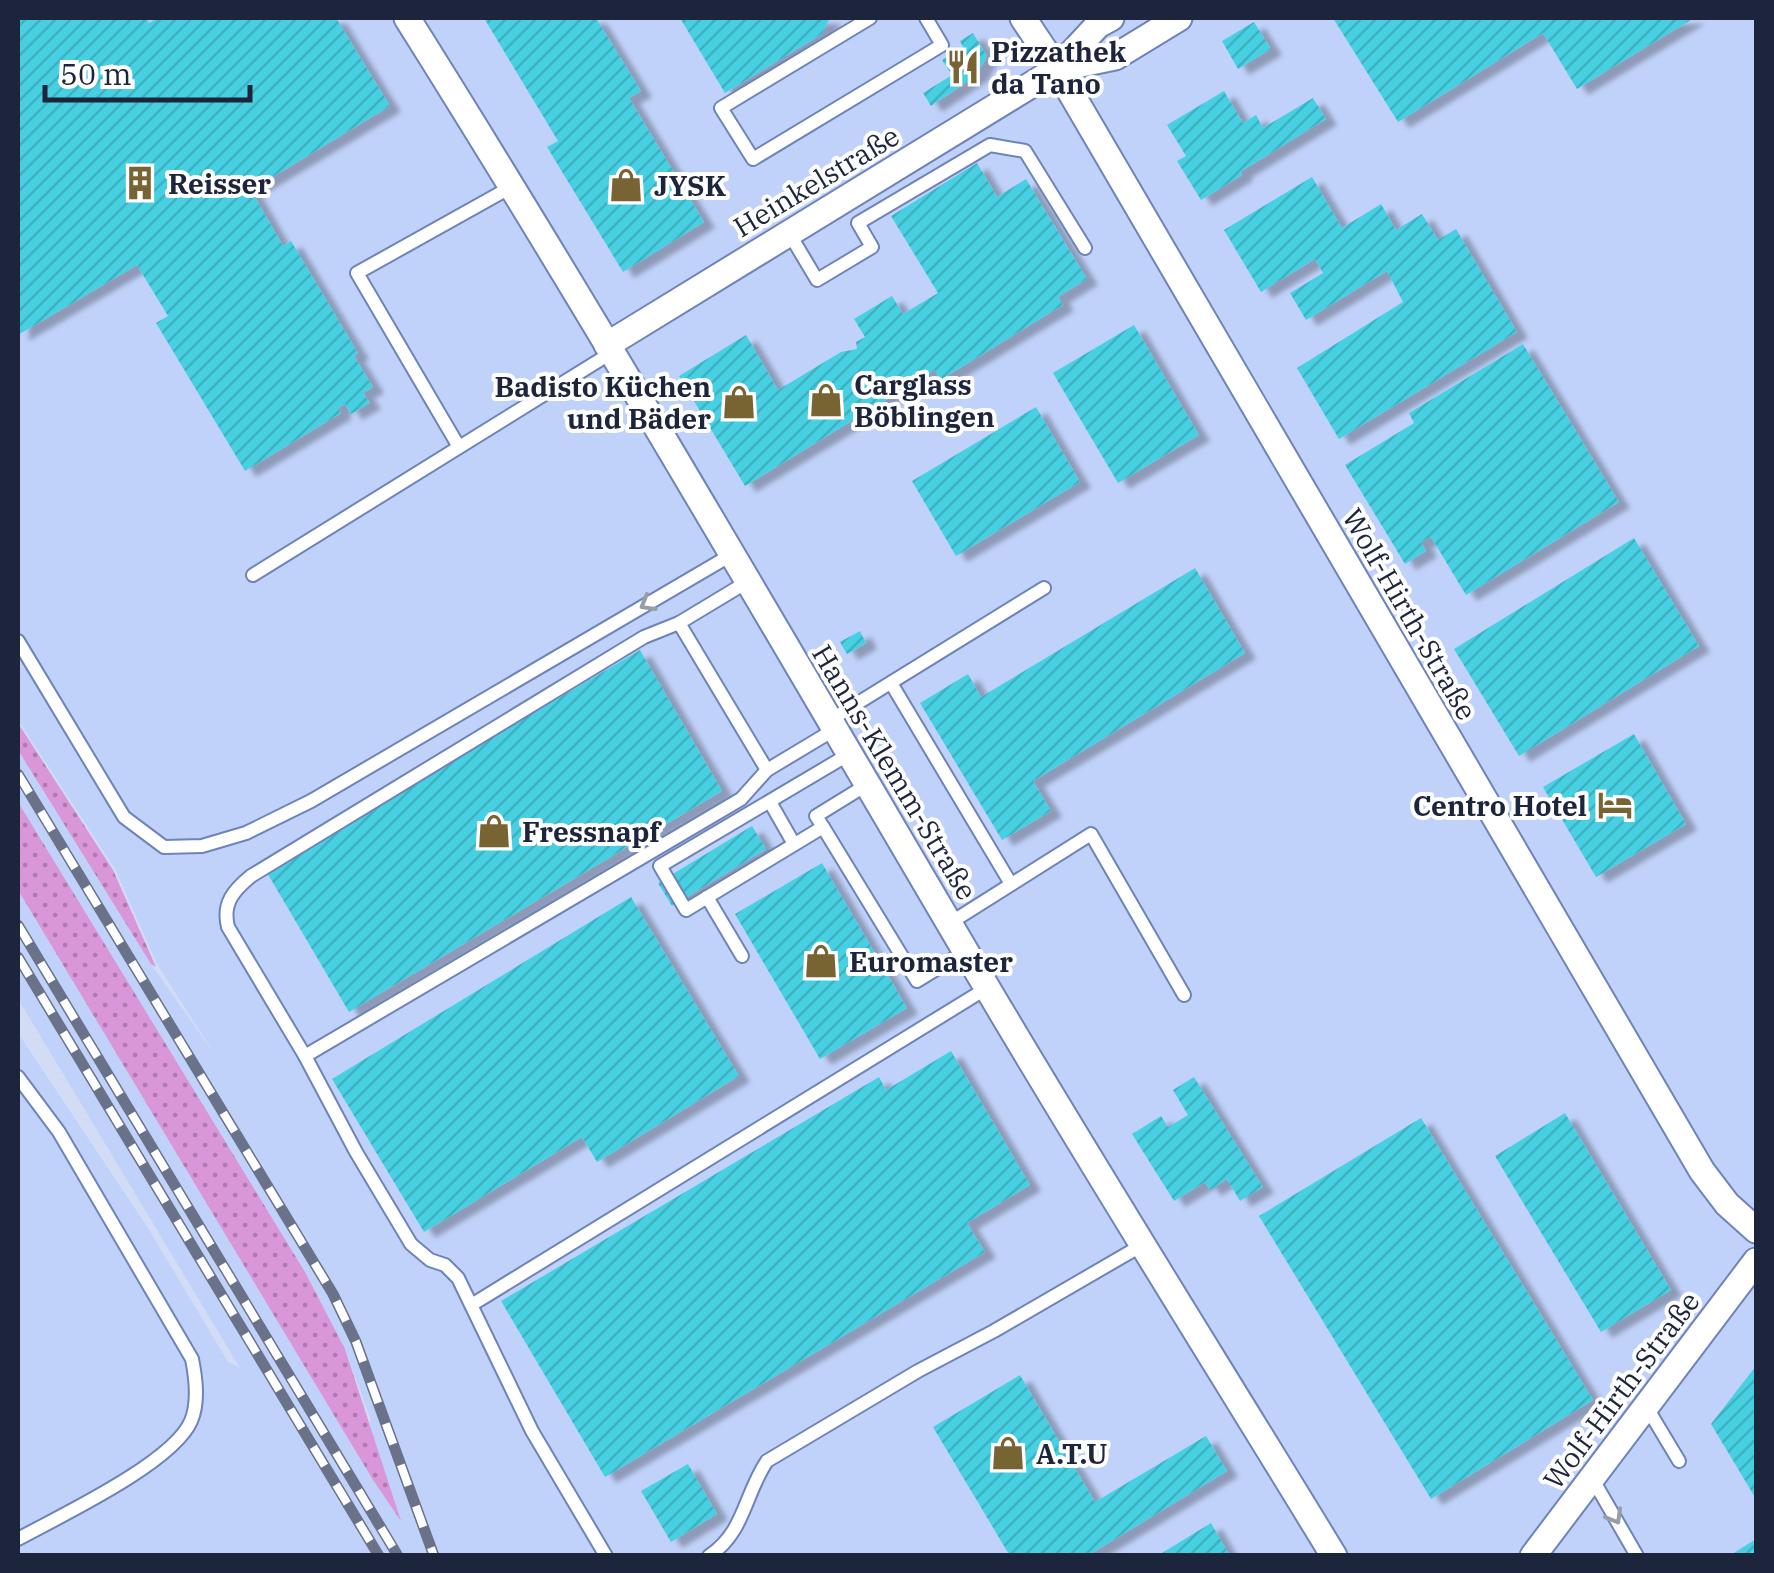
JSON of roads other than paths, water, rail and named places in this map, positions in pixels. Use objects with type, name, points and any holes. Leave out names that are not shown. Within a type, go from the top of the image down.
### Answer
[{"type":"street","name":"Hanns-Klemm-Straße","points":[[407,18],[513,186],[987,988],[1334,1556]]},
{"type":"street","name":"Wolf-Hirth-Straße","points":[[1023,18],[1057,69],[1702,1171],[1727,1204],[1756,1230]]},
{"type":"street","name":"Heinkelstraße","points":[[609,349],[1057,69],[1098,25],[1111,18]]},
{"type":"street","name":"Heinkelstraße","points":[[1057,69],[1114,57],[1179,18]]},
{"type":"street","name":"Wolf-Hirth-Straße","points":[[1533,1556],[1756,1262]]},
{"type":"lane","points":[[870,18],[721,108],[752,159],[942,44],[926,18]]},
{"type":"lane","points":[[789,233],[817,280],[872,247],[858,224],[990,145],[1025,151],[1086,248]]},
{"type":"lane","points":[[458,448],[357,273],[513,186]]},
{"type":"lane","points":[[253,574],[554,389],[609,349]]},
{"type":"lane","points":[[18,641],[124,816],[164,847],[202,846],[246,833],[311,801],[732,555]]},
{"type":"lane","points":[[606,1556],[532,1431],[458,1278],[412,1244],[356,1152],[305,1056],[228,927],[227,903],[235,889],[264,867],[644,637],[747,582]]},
{"type":"lane","points":[[305,1056],[741,799],[767,770],[891,683],[1044,588]]},
{"type":"lane","points":[[678,622],[767,770]]},
{"type":"lane","points":[[891,683],[1011,884]]},
{"type":"lane","points":[[823,827],[686,910],[660,866],[851,754]]},
{"type":"lane","points":[[869,784],[816,816],[916,981],[966,951]]},
{"type":"lane","points":[[770,802],[794,844]]},
{"type":"lane","points":[[950,923],[1091,834],[1184,996]]},
{"type":"lane","points":[[707,897],[742,956]]},
{"type":"lane","points":[[473,1304],[987,988]]},
{"type":"lane","points":[[18,1076],[59,1132],[192,1359],[196,1378],[192,1420],[172,1447],[18,1540]]},
{"type":"lane","points":[[709,1556],[728,1542],[766,1461],[1144,1244]]},
{"type":"lane","points":[[1646,1406],[1680,1461]]},
{"type":"lane","points":[[1592,1478],[1638,1556]]},
{"type":"railway","points":[[18,774],[333,1294],[356,1342],[434,1556]]},
{"type":"railway","points":[[18,925],[398,1556]]},
{"type":"railway","points":[[18,957],[379,1556]]},
{"type":"place","name":"Pizzathek da Tano","points":[[963,67]]},
{"type":"place","name":"Reisser","points":[[140,183]]},
{"type":"place","name":"JYSK","points":[[626,185]]},
{"type":"place","name":"Carglass Böblingen","points":[[826,400]]},
{"type":"place","name":"Badisto Küchen und Bäder","points":[[739,402]]},
{"type":"place","name":"Centro Hotel","points":[[1615,805]]},
{"type":"place","name":"Fressnapf","points":[[494,831]]},
{"type":"place","name":"Euromaster","points":[[821,961]]},
{"type":"place","name":"A.T.U","points":[[1008,1453]]}]
